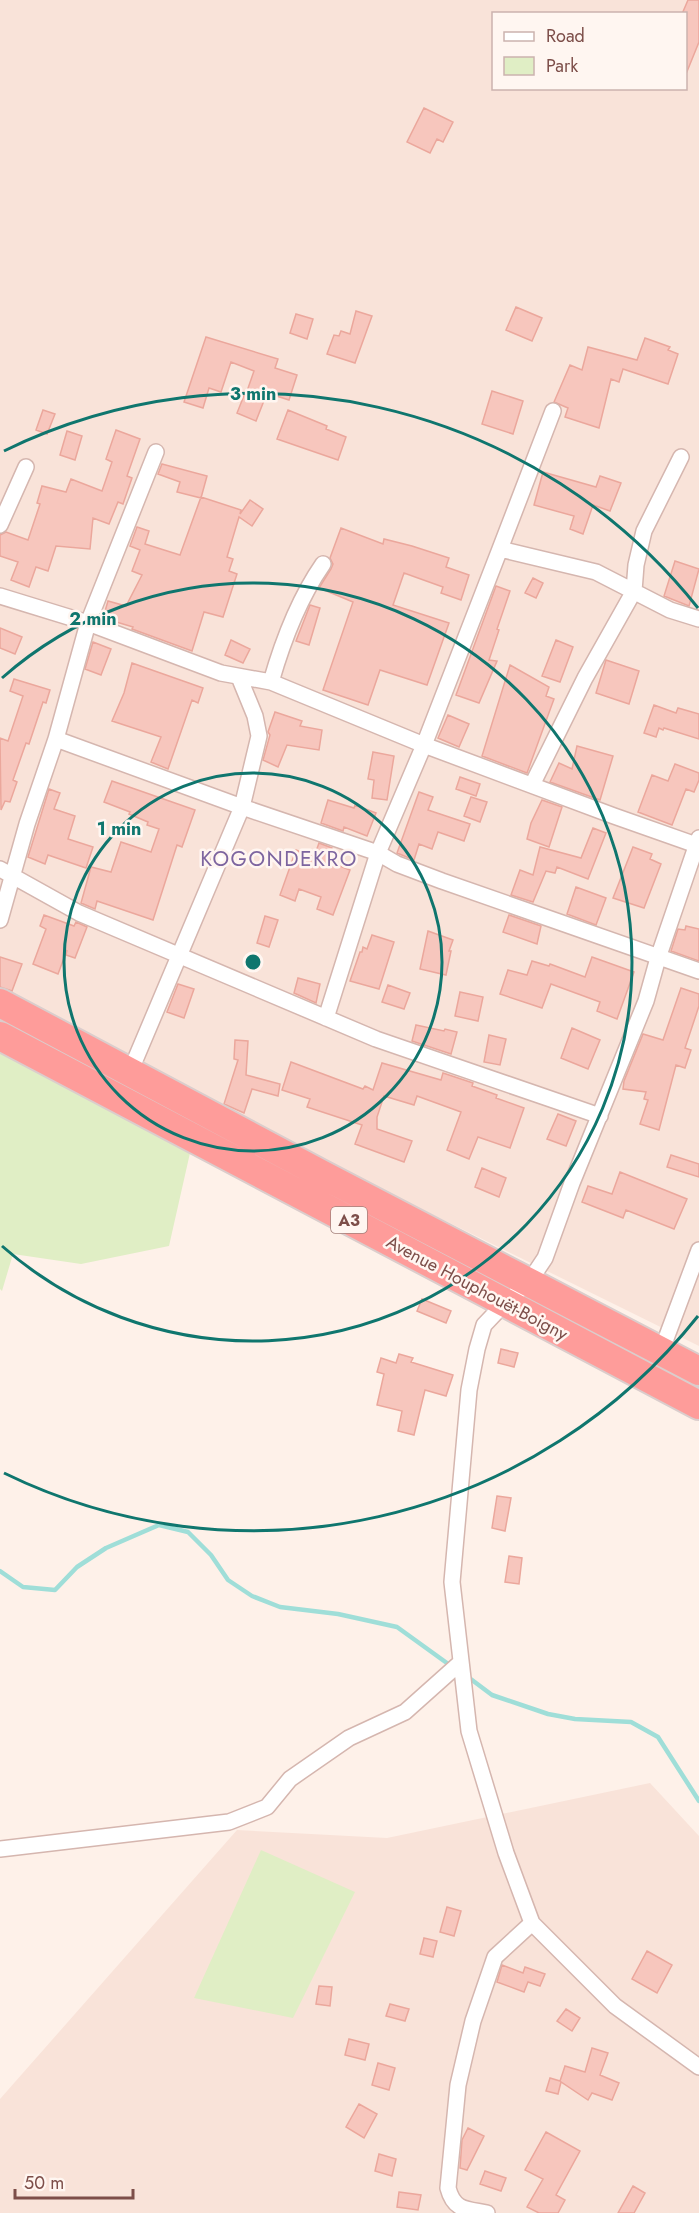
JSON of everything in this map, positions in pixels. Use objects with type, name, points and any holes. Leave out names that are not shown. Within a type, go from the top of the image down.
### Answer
[{"type":"highway","name":"Avenue Houphouët-Boigny","points":[[0,1004],[699,1371]]},
{"type":"highway","name":"Avenue Houphouët-Boigny","points":[[0,1036],[699,1405]]},
{"type":"street","points":[[326,1018],[378,853],[424,745],[553,411]]},
{"type":"street","points":[[0,920],[6,872],[56,739],[88,623],[156,452]]},
{"type":"street","points":[[532,785],[585,678],[634,591],[636,565],[644,531],[681,457]]},
{"type":"street","points":[[0,525],[26,467]]},
{"type":"street","points":[[500,549],[596,572],[670,610],[699,620]]},
{"type":"street","points":[[271,682],[282,643],[309,584],[323,564]]},
{"type":"street","points":[[0,596],[88,623],[221,672],[271,682],[424,745],[698,843],[658,958],[646,1001],[572,1183],[545,1258],[529,1282],[505,1302],[484,1325],[469,1390],[452,1582],[469,1731],[506,1853],[532,1923],[615,2006],[699,2067]]},
{"type":"street","points":[[129,1072],[242,807],[259,736],[255,716],[239,677]]},
{"type":"street","points":[[56,739],[242,807],[378,853],[398,864],[699,971]]},
{"type":"street","points":[[6,872],[79,913],[376,1039],[600,1116]]},
{"type":"street","points":[[661,1352],[699,1250]]},
{"type":"street","points":[[0,1849],[230,1822],[267,1807],[290,1779],[349,1738],[405,1712],[461,1662]]},
{"type":"street","points":[[488,2213],[459,2207],[451,2200],[448,2188],[458,2085],[473,2021],[495,1957],[532,1923]]},
{"type":"shaded area","points":[[0,0],[699,0],[699,1346],[0,1001]]},
{"type":"shaded area","points":[[650,1783],[699,1836],[699,2213],[0,2213],[0,2099],[237,1830],[387,1838]]},
{"type":"green space","points":[[0,1050],[190,1153],[169,1246],[81,1264],[13,1254],[2,1291],[0,1289]]},
{"type":"green space","points":[[261,1850],[355,1892],[293,2018],[194,1998]]},
{"type":"building","points":[[688,0],[699,0],[699,42],[687,72],[687,12],[683,12]]},
{"type":"building","points":[[424,108],[453,122],[443,142],[437,139],[430,153],[407,142]]},
{"type":"building","points":[[516,307],[542,318],[532,341],[506,330]]},
{"type":"building","points":[[356,311],[372,316],[355,363],[327,354],[334,335],[339,336],[341,331],[350,334]]},
{"type":"building","points":[[296,314],[313,319],[307,339],[290,333]]},
{"type":"building","points":[[206,337],[278,359],[275,368],[297,375],[289,400],[267,393],[256,421],[237,413],[254,371],[231,362],[221,392],[209,388],[203,408],[184,402]]},
{"type":"building","points":[[645,338],[670,347],[668,350],[678,354],[668,384],[623,369],[619,382],[611,379],[599,428],[565,417],[568,408],[554,402],[570,365],[582,370],[588,347],[637,360]]},
{"type":"building","points":[[492,391],[523,401],[513,434],[482,424]]},
{"type":"building","points":[[43,410],[55,414],[47,434],[36,430]]},
{"type":"building","points":[[288,410],[327,426],[326,429],[346,437],[338,460],[277,439]]},
{"type":"building","points":[[116,430],[140,439],[127,476],[132,478],[123,504],[118,502],[109,524],[93,518],[90,549],[56,546],[48,571],[36,567],[29,587],[11,580],[18,562],[0,556],[0,535],[6,532],[28,540],[40,504],[37,503],[42,486],[66,492],[71,479],[102,491],[112,462],[106,459]]},
{"type":"building","points":[[67,431],[82,436],[75,460],[60,455]]},
{"type":"building","points":[[162,464],[207,476],[201,498],[177,492],[180,482],[158,474]]},
{"type":"building","points":[[543,472],[596,487],[600,476],[621,483],[610,511],[593,505],[583,534],[570,529],[574,516],[534,505]]},
{"type":"building","points":[[201,497],[241,510],[240,514],[250,500],[263,509],[252,526],[239,517],[227,557],[233,559],[229,571],[237,574],[223,617],[204,612],[192,651],[132,629],[133,627],[103,618],[108,601],[126,606],[142,575],[132,571],[140,550],[130,546],[137,527],[149,531],[145,544],[180,555]]},
{"type":"building","points":[[341,528],[383,544],[384,539],[449,558],[446,567],[469,575],[461,600],[441,593],[443,587],[404,573],[393,605],[449,623],[427,685],[380,670],[368,705],[323,690],[353,602],[319,588],[333,564],[330,558]]},
{"type":"building","points":[[675,561],[699,569],[689,606],[664,596]]},
{"type":"building","points":[[533,578],[543,583],[536,598],[525,593]]},
{"type":"building","points":[[496,586],[510,591],[489,660],[497,661],[479,703],[456,695]]},
{"type":"building","points":[[310,605],[320,608],[309,645],[296,641]]},
{"type":"building","points":[[0,628],[22,637],[15,654],[0,648]]},
{"type":"building","points":[[231,640],[250,649],[243,663],[225,655]]},
{"type":"building","points":[[556,640],[573,647],[560,682],[542,676]]},
{"type":"building","points":[[93,642],[111,649],[101,675],[85,669]]},
{"type":"building","points":[[606,660],[639,671],[629,704],[596,693]]},
{"type":"building","points":[[132,663],[203,688],[198,703],[192,700],[168,769],[151,762],[161,737],[112,721],[124,693]]},
{"type":"building","points":[[510,665],[549,687],[546,696],[554,699],[527,773],[482,756]]},
{"type":"building","points":[[14,679],[50,690],[46,703],[43,702],[29,744],[26,743],[13,780],[17,782],[10,802],[5,801],[1,810],[0,738],[8,741],[23,696],[10,691]]},
{"type":"building","points":[[654,705],[676,713],[678,708],[699,714],[699,739],[664,728],[663,730],[659,728],[656,737],[644,733]]},
{"type":"building","points":[[275,712],[302,721],[300,726],[322,730],[319,750],[287,745],[278,767],[263,760],[270,735],[268,732]]},
{"type":"building","points":[[448,715],[469,724],[459,747],[438,738]]},
{"type":"building","points":[[577,746],[613,756],[600,800],[550,782],[559,763],[572,769]]},
{"type":"building","points":[[373,752],[394,756],[387,800],[372,798],[374,780],[368,779]]},
{"type":"building","points":[[675,764],[699,773],[699,780],[694,792],[686,789],[672,825],[638,812],[652,775],[668,781]]},
{"type":"building","points":[[460,777],[480,784],[476,796],[456,789]]},
{"type":"building","points":[[112,781],[195,810],[182,847],[177,845],[153,920],[97,901],[95,909],[81,903],[91,867],[111,872],[121,842],[151,852],[159,829],[147,825],[148,822],[129,814],[130,812],[104,802]]},
{"type":"building","points":[[49,789],[60,793],[54,809],[75,816],[68,839],[93,847],[86,868],[48,855],[45,864],[28,857]]},
{"type":"building","points":[[419,792],[433,797],[428,810],[470,824],[464,841],[438,832],[432,849],[419,844],[414,860],[397,853]]},
{"type":"building","points":[[471,797],[487,802],[480,822],[464,816]]},
{"type":"building","points":[[328,800],[354,808],[355,805],[376,813],[367,836],[344,827],[343,831],[321,823]]},
{"type":"building","points":[[542,800],[562,807],[549,847],[527,839],[531,823]]},
{"type":"building","points":[[593,828],[606,833],[588,879],[557,867],[555,873],[546,871],[533,902],[511,895],[520,870],[533,875],[540,847],[581,858]]},
{"type":"building","points":[[319,843],[332,848],[327,861],[350,870],[333,915],[317,909],[321,897],[299,889],[295,901],[280,895],[296,850],[314,857]]},
{"type":"building","points":[[633,847],[652,854],[650,859],[661,864],[644,908],[613,898]]},
{"type":"building","points":[[576,887],[606,898],[596,925],[567,914]]},
{"type":"building","points":[[44,915],[74,926],[76,922],[87,927],[75,958],[66,955],[67,950],[58,974],[33,964],[46,929],[40,926]]},
{"type":"building","points":[[509,915],[541,926],[537,944],[503,932]]},
{"type":"building","points":[[265,916],[278,920],[269,947],[257,943]]},
{"type":"building","points":[[686,926],[699,929],[699,961],[671,951],[678,929],[685,930]]},
{"type":"building","points":[[428,931],[453,940],[446,975],[420,969]]},
{"type":"building","points":[[372,935],[394,942],[379,989],[350,981],[360,952],[363,947],[367,949]]},
{"type":"building","points":[[0,957],[22,964],[12,991],[0,987]]},
{"type":"building","points":[[592,957],[634,972],[617,1019],[597,1011],[600,1002],[551,984],[542,1008],[500,994],[508,970],[527,975],[532,961],[549,966],[550,964],[585,977]]},
{"type":"building","points":[[298,978],[320,984],[316,1003],[294,993]]},
{"type":"building","points":[[178,984],[194,989],[184,1018],[167,1012]]},
{"type":"building","points":[[388,985],[410,993],[404,1009],[382,1002]]},
{"type":"building","points":[[681,988],[699,994],[699,1006],[685,1048],[691,1050],[685,1068],[676,1065],[659,1130],[640,1124],[648,1100],[644,1099],[646,1092],[623,1089],[624,1081],[643,1034],[663,1040]]},
{"type":"building","points":[[460,992],[483,997],[478,1021],[455,1016]]},
{"type":"building","points":[[416,1025],[457,1032],[451,1054],[412,1041]]},
{"type":"building","points":[[572,1028],[600,1040],[588,1069],[561,1058]]},
{"type":"building","points":[[489,1035],[506,1039],[500,1065],[484,1062]]},
{"type":"building","points":[[235,1040],[248,1041],[246,1075],[280,1084],[278,1096],[252,1089],[244,1113],[224,1104],[238,1060],[234,1059]]},
{"type":"building","points":[[291,1062],[363,1089],[365,1086],[373,1090],[382,1063],[441,1080],[443,1073],[473,1083],[472,1086],[497,1095],[496,1098],[524,1108],[510,1148],[478,1137],[469,1159],[447,1150],[461,1112],[417,1096],[414,1105],[384,1096],[377,1117],[377,1129],[412,1141],[404,1162],[355,1144],[362,1125],[307,1107],[310,1099],[282,1090]]},
{"type":"building","points":[[558,1114],[576,1121],[566,1146],[547,1139]]},
{"type":"building","points":[[671,1155],[699,1164],[699,1177],[667,1167]]},
{"type":"building","points":[[482,1168],[506,1178],[499,1197],[475,1187]]},
{"type":"building","points":[[620,1172],[687,1199],[674,1229],[626,1210],[623,1218],[582,1202],[588,1186],[612,1194]]},
{"type":"building","points":[[422,1299],[451,1311],[446,1323],[417,1311]]},
{"type":"building","points":[[501,1349],[518,1353],[514,1367],[498,1363]]},
{"type":"building","points":[[399,1354],[413,1358],[411,1362],[453,1375],[446,1396],[425,1390],[414,1435],[398,1431],[402,1411],[377,1405],[384,1374],[377,1372],[381,1358],[396,1363]]},
{"type":"building","points":[[497,1496],[511,1498],[505,1531],[492,1528]]},
{"type":"building","points":[[509,1556],[522,1558],[519,1584],[505,1582]]},
{"type":"building","points":[[447,1907],[461,1911],[454,1936],[440,1932]]},
{"type":"building","points":[[424,1938],[437,1941],[433,1957],[420,1954]]},
{"type":"building","points":[[647,1951],[672,1965],[657,1993],[632,1979]]},
{"type":"building","points":[[502,1965],[523,1973],[525,1967],[545,1974],[540,1986],[528,1982],[524,1992],[497,1982]]},
{"type":"building","points":[[319,1986],[332,1987],[330,2006],[316,2004]]},
{"type":"building","points":[[390,2004],[409,2009],[405,2021],[386,2016]]},
{"type":"building","points":[[566,2009],[580,2018],[572,2031],[557,2021]]},
{"type":"building","points":[[349,2039],[369,2044],[365,2060],[345,2055]]},
{"type":"building","points":[[592,2048],[608,2053],[600,2075],[619,2083],[612,2100],[592,2093],[588,2100],[561,2082],[558,2094],[546,2091],[550,2078],[560,2081],[565,2066],[585,2072]]},
{"type":"building","points":[[378,2063],[395,2068],[389,2090],[372,2085]]},
{"type":"building","points":[[359,2104],[377,2114],[364,2138],[346,2127]]},
{"type":"building","points":[[468,2128],[484,2136],[467,2170],[460,2168],[462,2140]]},
{"type":"building","points":[[546,2132],[580,2151],[556,2195],[565,2200],[558,2213],[539,2213],[527,2207],[543,2179],[525,2170]]},
{"type":"building","points":[[379,2154],[396,2159],[392,2176],[375,2171]]},
{"type":"building","points":[[485,2171],[506,2178],[501,2191],[480,2184]]},
{"type":"building","points":[[633,2186],[645,2193],[634,2213],[618,2213]]},
{"type":"building","points":[[399,2192],[421,2195],[418,2210],[397,2207]]},
{"type":"waterway","points":[[0,1571],[23,1587],[55,1590],[77,1567],[106,1548],[159,1525],[188,1532],[211,1555],[228,1580],[252,1596],[280,1607],[338,1614],[397,1627],[451,1666]]},
{"type":"waterway","points":[[468,1677],[492,1695],[548,1714],[575,1719],[631,1722],[658,1737],[699,1801]]},
{"type":"district","name":"KOGONDEKRO","points":[[279,859]]}]
